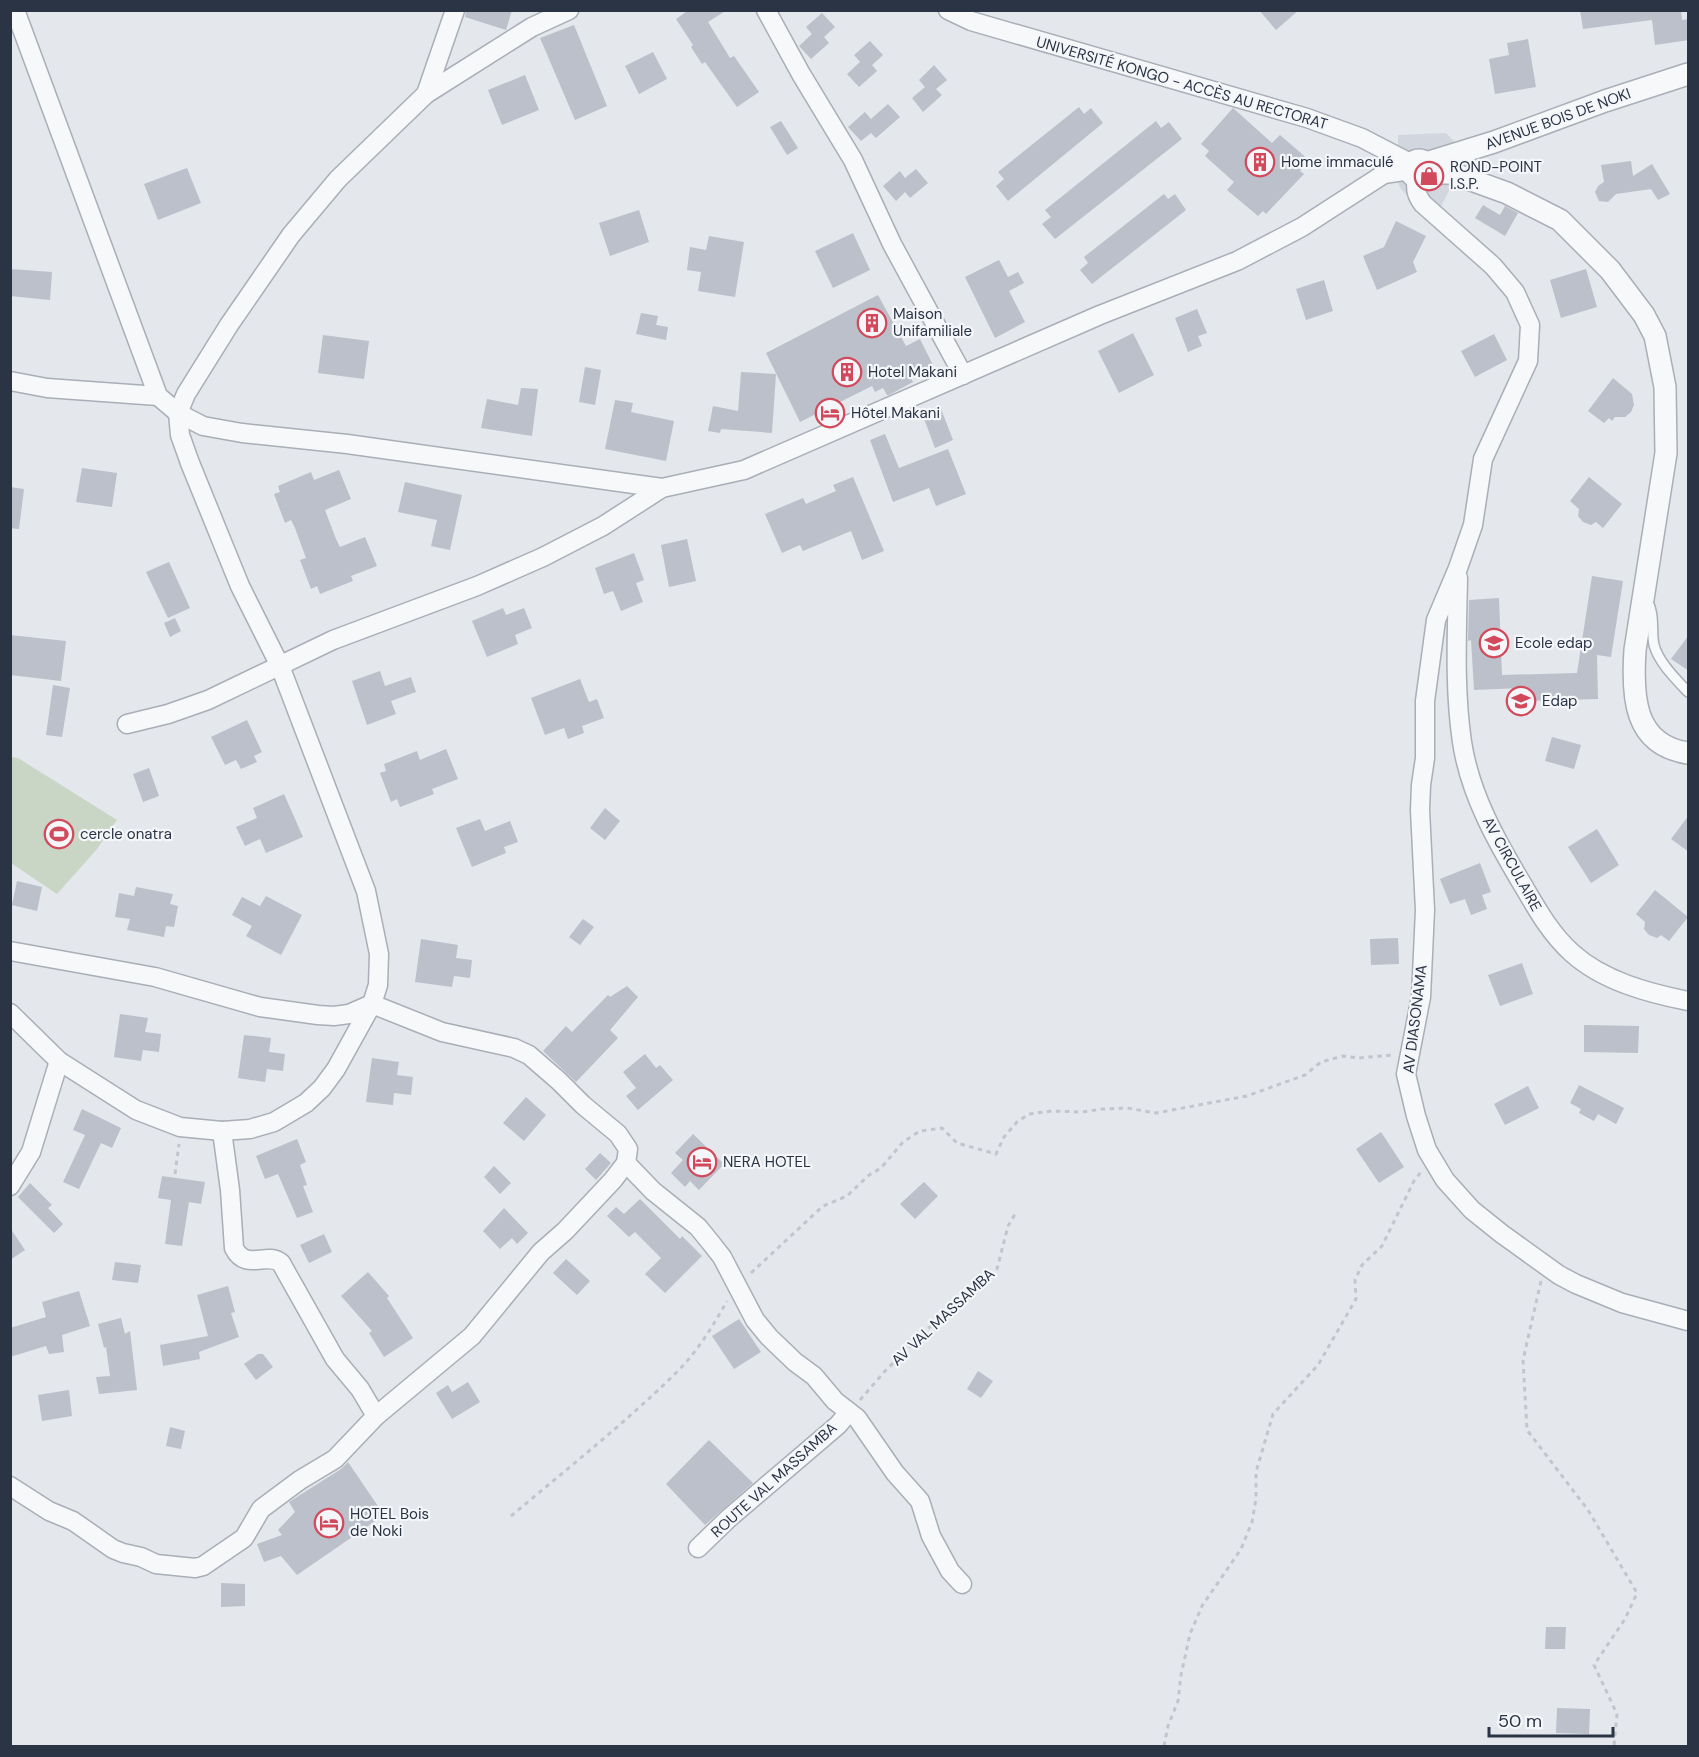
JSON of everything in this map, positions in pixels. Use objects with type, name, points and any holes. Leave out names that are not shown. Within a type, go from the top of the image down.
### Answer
[{"type":"street","points":[[15,10],[158,396],[178,413],[203,426],[242,433],[347,444],[662,488],[744,470],[1100,315],[1237,261],[1302,226],[1384,174],[1418,169]]},
{"type":"street","points":[[426,94],[455,10]]},
{"type":"street","points":[[10,1013],[59,1061],[136,1110],[180,1127],[222,1131],[250,1129],[274,1122],[306,1103],[322,1088],[336,1069],[372,1004],[378,985],[379,954],[366,891],[280,666],[240,586],[213,523],[180,435],[178,413],[186,394],[235,316],[291,235],[338,179],[426,94],[532,27],[569,10]]},
{"type":"street","points":[[766,10],[801,74],[853,160],[892,244],[963,375]]},
{"type":"street","name":"UNIVERSITÉ KONGO - ACCÈS AU RECTORAT","points":[[948,10],[971,21],[1307,118],[1362,138],[1418,169],[1460,176],[1507,193],[1560,220],[1610,270],[1631,297],[1655,336],[1665,387],[1666,453],[1644,595]]},
{"type":"street","name":"AVENUE BOIS DE NOKI","points":[[1418,169],[1605,101],[1689,74]]},
{"type":"street","name":"AV DIASONAMA","points":[[1418,169],[1415,186],[1417,196],[1493,266],[1515,292],[1530,325],[1528,361],[1483,459],[1473,525],[1436,620],[1425,701],[1425,758],[1421,785],[1425,910],[1420,997],[1406,1074],[1427,1150],[1445,1180],[1472,1210],[1545,1265],[1576,1284],[1622,1303],[1689,1321]]},
{"type":"street","points":[[10,381],[47,388],[158,396]]},
{"type":"street","points":[[128,724],[168,714],[208,700],[333,640],[477,586],[543,557],[603,526],[662,488]]},
{"type":"street","name":"AV CIRCULAIRE","points":[[1458,568],[1457,693],[1462,744],[1475,791],[1497,842],[1539,914],[1572,954],[1616,981],[1689,1001]]},
{"type":"street","points":[[1644,595],[1635,650],[1633,681],[1637,710],[1643,725],[1655,738],[1676,751],[1689,753]]},
{"type":"street","points":[[10,951],[155,977],[260,1007],[334,1016],[349,1014],[372,1004],[442,1032],[514,1048],[529,1055],[618,1134],[628,1149],[626,1163],[565,1230],[541,1252],[472,1336],[376,1416],[335,1459],[300,1480],[261,1509],[244,1538],[212,1561],[195,1568],[156,1564],[113,1549],[73,1521],[49,1511],[10,1486]]},
{"type":"street","points":[[10,1186],[31,1152],[59,1061]]},
{"type":"street","points":[[222,1131],[230,1190],[234,1248],[237,1255],[255,1261],[274,1259],[281,1263],[335,1359],[360,1389],[376,1416]]},
{"type":"street","points":[[626,1163],[653,1191],[698,1227],[722,1257],[755,1320],[769,1337],[795,1362],[814,1376],[835,1401],[857,1418],[895,1473],[920,1501],[931,1536],[950,1571],[962,1584]]},
{"type":"street","points":[[360,1389],[394,1402]]},
{"type":"street","name":"ROUTE VAL MASSAMBA","points":[[698,1548],[729,1518],[838,1425],[849,1412]]},
{"type":"lane","name":"UNIVERSITÉ KONGO - ACCÈS AU RECTORAT","points":[[1644,595],[1650,607],[1654,646],[1672,676],[1689,692]]},
{"type":"path","points":[[511,1516],[678,1371],[709,1331],[737,1287],[823,1206],[847,1196],[869,1175],[881,1168],[903,1142],[920,1131],[942,1128],[957,1143],[996,1154],[1004,1137],[1017,1122],[1029,1114],[1127,1108],[1156,1113],[1247,1096],[1305,1075],[1321,1062],[1342,1056],[1358,1058],[1410,1052]]},
{"type":"path","points":[[175,1174],[180,1127]]},
{"type":"path","points":[[1164,1746],[1168,1726],[1178,1701],[1190,1634],[1202,1606],[1241,1550],[1252,1522],[1256,1499],[1256,1472],[1273,1414],[1318,1365],[1356,1299],[1355,1280],[1362,1265],[1382,1246],[1414,1181],[1432,1160]]},
{"type":"path","name":"AV VAL MASSAMBA","points":[[849,1412],[885,1371],[931,1326],[957,1307],[997,1269],[1008,1226],[1017,1211]]},
{"type":"path","points":[[1545,1265],[1523,1360],[1527,1430],[1588,1510],[1637,1593],[1625,1619],[1594,1665],[1617,1714],[1614,1746]]},
{"type":"shaded area","name":"ROND-POINT I.S.P.","points":[[1446,133],[1470,158],[1440,208],[1408,196],[1401,189],[1398,183],[1398,135]]},
{"type":"green space","name":"cercle onatra","points":[[11,757],[18,758],[117,820],[97,849],[57,894],[11,863]]},
{"type":"building","points":[[466,10],[512,10],[506,30],[465,17]]},
{"type":"building","points":[[689,10],[727,10],[708,22],[730,58],[734,56],[759,92],[737,107],[705,62],[702,64],[676,19]]},
{"type":"building","points":[[1259,10],[1299,10],[1276,30]]},
{"type":"building","points":[[1580,10],[1681,10],[1682,20],[1689,19],[1689,40],[1655,45],[1652,20],[1583,29]]},
{"type":"building","points":[[822,13],[835,27],[824,37],[829,43],[811,59],[799,46],[812,34],[806,27]]},
{"type":"building","points":[[574,25],[607,106],[575,120],[540,38]]},
{"type":"building","points":[[1528,39],[1536,87],[1495,94],[1489,59],[1509,55],[1507,43]]},
{"type":"building","points":[[870,41],[883,55],[872,65],[877,71],[859,87],[847,74],[860,62],[854,55]]},
{"type":"building","points":[[653,52],[667,79],[639,94],[625,66]]},
{"type":"building","points":[[934,65],[947,80],[936,89],[942,95],[923,112],[912,98],[925,87],[919,80]]},
{"type":"building","points":[[525,75],[539,110],[502,125],[488,90]]},
{"type":"building","points":[[888,104],[900,117],[876,138],[871,133],[861,141],[848,127],[865,112],[871,119]]},
{"type":"building","points":[[1079,107],[1084,114],[1091,108],[1103,123],[1008,201],[996,186],[1004,179],[998,172]]},
{"type":"building","name":"Home immaculé","points":[[1233,108],[1272,143],[1280,135],[1309,160],[1300,171],[1304,174],[1266,214],[1263,211],[1258,216],[1227,190],[1234,182],[1205,156],[1209,151],[1201,144]]},
{"type":"building","points":[[781,121],[798,148],[787,155],[770,127]]},
{"type":"building","points":[[1156,121],[1161,128],[1169,122],[1182,139],[1055,239],[1042,224],[1051,217],[1045,210]]},
{"type":"building","points":[[1631,161],[1633,176],[1652,164],[1670,194],[1658,200],[1651,189],[1616,194],[1608,202],[1599,201],[1595,192],[1604,182],[1601,165]]},
{"type":"building","points":[[187,168],[201,203],[158,220],[144,184]]},
{"type":"building","points":[[916,169],[928,183],[910,198],[905,192],[896,201],[883,186],[900,171],[905,178]]},
{"type":"building","points":[[1164,194],[1168,199],[1175,194],[1186,210],[1092,284],[1080,270],[1088,263],[1084,257]]},
{"type":"building","points":[[1483,205],[1500,215],[1505,206],[1518,213],[1505,236],[1475,218]]},
{"type":"building","points":[[639,210],[649,242],[610,256],[599,223]]},
{"type":"building","points":[[1396,221],[1426,236],[1413,262],[1417,272],[1377,290],[1363,256],[1384,247]]},
{"type":"building","points":[[853,233],[870,270],[833,288],[815,251]]},
{"type":"building","points":[[709,236],[744,242],[735,297],[698,291],[701,272],[687,270],[690,247],[706,250]]},
{"type":"building","points":[[999,260],[1008,277],[1018,272],[1024,283],[1009,291],[1025,322],[995,338],[965,277]]},
{"type":"building","points":[[10,269],[52,272],[50,300],[10,296]]},
{"type":"building","points":[[1586,269],[1597,307],[1561,318],[1550,280]]},
{"type":"building","points":[[1324,280],[1333,311],[1306,320],[1296,289]]},
{"type":"building","name":"Hotel Makani","points":[[878,295],[906,346],[920,339],[933,365],[910,376],[913,382],[889,395],[883,388],[875,392],[872,386],[800,422],[766,353]]},
{"type":"building","points":[[1197,309],[1207,333],[1198,336],[1202,346],[1188,352],[1175,318]]},
{"type":"building","points":[[641,313],[658,316],[656,325],[668,327],[666,340],[636,334]]},
{"type":"building","points":[[1133,333],[1154,375],[1119,393],[1098,351]]},
{"type":"building","points":[[1494,334],[1507,360],[1475,377],[1461,351]]},
{"type":"building","points":[[323,335],[369,341],[364,379],[318,373]]},
{"type":"building","points":[[585,367],[601,370],[595,405],[579,402]]},
{"type":"building","points":[[741,372],[776,374],[772,433],[721,429],[720,433],[708,431],[713,406],[738,411]]},
{"type":"building","points":[[1613,378],[1632,394],[1634,405],[1625,417],[1615,417],[1612,421],[1609,418],[1604,423],[1588,411]]},
{"type":"building","points":[[521,388],[538,389],[532,436],[481,428],[487,399],[518,405]]},
{"type":"building","points":[[615,400],[633,403],[631,412],[674,421],[666,461],[605,449]]},
{"type":"building","points":[[941,409],[953,440],[935,448],[923,416]]},
{"type":"building","points":[[885,434],[899,468],[948,449],[966,494],[936,506],[929,488],[893,502],[870,440]]},
{"type":"building","points":[[82,468],[117,473],[112,507],[76,502]]},
{"type":"building","points":[[339,470],[351,499],[325,510],[336,539],[340,547],[365,537],[377,566],[351,576],[353,581],[320,594],[317,586],[311,589],[300,560],[306,558],[295,528],[291,520],[285,523],[274,494],[280,492],[278,486],[311,472],[314,480]]},
{"type":"building","points":[[853,477],[884,551],[862,560],[851,531],[803,551],[800,545],[782,553],[765,514],[803,498],[806,504],[836,491],[833,485]]},
{"type":"building","points":[[1589,477],[1622,504],[1603,528],[1596,522],[1591,525],[1583,522],[1578,516],[1579,509],[1570,501]]},
{"type":"building","points":[[405,482],[462,495],[450,550],[431,546],[437,520],[398,512]]},
{"type":"building","points":[[10,487],[24,489],[19,529],[10,528]]},
{"type":"building","points":[[687,539],[696,581],[669,587],[661,545]]},
{"type":"building","points":[[634,553],[644,580],[636,583],[643,602],[621,611],[613,591],[604,594],[595,568]]},
{"type":"building","points":[[169,562],[190,608],[168,618],[146,572]]},
{"type":"building","points":[[1592,576],[1623,581],[1611,657],[1597,655],[1598,699],[1521,701],[1521,688],[1474,690],[1471,640],[1468,641],[1469,600],[1499,598],[1502,675],[1577,673]]},
{"type":"building","points":[[503,608],[506,615],[524,608],[532,628],[515,635],[518,644],[487,657],[472,621]]},
{"type":"building","points":[[175,618],[181,631],[170,637],[164,623]]},
{"type":"building","points":[[10,635],[66,641],[61,681],[10,675]]},
{"type":"building","points":[[1689,635],[1689,671],[1671,659]]},
{"type":"building","points":[[380,671],[385,686],[411,677],[416,692],[391,701],[396,714],[367,725],[352,681]]},
{"type":"building","points":[[580,679],[589,702],[597,699],[604,718],[582,726],[584,733],[568,739],[564,728],[545,735],[531,698]]},
{"type":"building","points":[[53,685],[70,688],[62,737],[46,735]]},
{"type":"building","points":[[247,720],[262,752],[254,756],[257,762],[241,769],[236,760],[225,765],[211,737]]},
{"type":"building","points":[[1552,737],[1581,745],[1574,769],[1545,761]]},
{"type":"building","points":[[446,749],[458,779],[432,789],[434,794],[400,807],[397,799],[391,802],[380,773],[386,771],[384,764],[417,751],[420,760]]},
{"type":"building","points":[[149,768],[159,796],[143,802],[133,774]]},
{"type":"building","points":[[284,794],[303,837],[266,853],[260,839],[245,846],[236,827],[257,818],[253,808]]},
{"type":"building","points":[[605,808],[620,821],[605,840],[590,828]]},
{"type":"building","points":[[1689,815],[1689,852],[1671,839]]},
{"type":"building","points":[[480,819],[485,831],[510,821],[518,842],[504,847],[506,853],[472,867],[456,828]]},
{"type":"building","points":[[1597,829],[1619,865],[1591,883],[1568,847]]},
{"type":"building","points":[[1480,863],[1491,892],[1482,895],[1487,909],[1471,915],[1465,899],[1450,904],[1440,879]]},
{"type":"building","points":[[17,881],[42,887],[37,911],[12,905]]},
{"type":"building","points":[[136,887],[173,894],[170,904],[178,906],[174,927],[166,926],[164,937],[127,930],[130,919],[115,917],[119,893],[134,896]]},
{"type":"building","points":[[1655,890],[1688,917],[1669,941],[1661,935],[1657,938],[1649,935],[1644,929],[1645,922],[1636,914]]},
{"type":"building","points":[[266,896],[302,915],[281,955],[246,936],[252,926],[232,915],[242,897],[260,906]]},
{"type":"building","points":[[583,919],[594,927],[580,945],[569,937]]},
{"type":"building","points":[[1398,938],[1399,964],[1371,965],[1370,939]]},
{"type":"building","points":[[421,939],[458,945],[456,958],[472,960],[470,978],[454,976],[452,987],[415,982]]},
{"type":"building","points":[[1522,963],[1533,994],[1500,1006],[1488,975]]},
{"type":"building","points":[[627,986],[638,997],[610,1030],[618,1038],[576,1082],[543,1051],[566,1026],[572,1032],[608,995],[610,997]]},
{"type":"building","points":[[120,1014],[148,1018],[145,1032],[161,1034],[159,1052],[143,1050],[141,1061],[114,1057]]},
{"type":"building","points":[[1584,1025],[1639,1026],[1638,1053],[1584,1052]]},
{"type":"building","points":[[244,1035],[271,1038],[269,1052],[285,1054],[283,1071],[267,1069],[265,1082],[238,1078]]},
{"type":"building","points":[[645,1054],[656,1068],[660,1065],[673,1080],[638,1110],[626,1096],[636,1088],[623,1072]]},
{"type":"building","points":[[372,1058],[399,1062],[397,1075],[413,1077],[411,1095],[394,1093],[393,1105],[366,1102]]},
{"type":"building","points":[[1579,1085],[1624,1108],[1616,1124],[1598,1114],[1594,1121],[1579,1113],[1581,1109],[1570,1103]]},
{"type":"building","points":[[1528,1086],[1539,1108],[1505,1125],[1494,1104]]},
{"type":"building","points":[[526,1097],[546,1115],[524,1141],[503,1123]]},
{"type":"building","points":[[82,1109],[121,1128],[112,1148],[101,1143],[79,1189],[63,1182],[85,1135],[73,1130]]},
{"type":"building","points":[[1381,1132],[1404,1167],[1379,1183],[1356,1149]]},
{"type":"building","name":"NERA HOTEL","points":[[693,1134],[724,1164],[699,1190],[690,1181],[685,1187],[671,1173],[683,1160],[675,1153]]},
{"type":"building","points":[[297,1139],[306,1162],[300,1165],[307,1185],[303,1186],[313,1212],[297,1218],[278,1174],[265,1179],[256,1156]]},
{"type":"building","points":[[600,1153],[611,1163],[596,1180],[585,1169]]},
{"type":"building","points":[[494,1166],[511,1183],[500,1194],[484,1177]]},
{"type":"building","points":[[162,1176],[205,1182],[201,1204],[189,1202],[182,1246],[165,1244],[171,1200],[158,1198]]},
{"type":"building","points":[[924,1182],[938,1196],[915,1219],[900,1204]]},
{"type":"building","points":[[30,1183],[52,1205],[48,1208],[63,1224],[54,1233],[18,1197]]},
{"type":"building","points":[[640,1199],[680,1239],[682,1236],[702,1256],[665,1293],[645,1274],[661,1258],[635,1232],[629,1237],[607,1216],[616,1207],[624,1214]]},
{"type":"building","points":[[504,1208],[528,1233],[517,1244],[512,1238],[500,1249],[483,1231]]},
{"type":"building","points":[[10,1228],[25,1250],[10,1260]]},
{"type":"building","points":[[324,1234],[332,1252],[309,1263],[300,1245]]},
{"type":"building","points":[[566,1259],[590,1281],[577,1295],[553,1273]]},
{"type":"building","points":[[115,1262],[141,1265],[138,1283],[112,1280]]},
{"type":"building","points":[[368,1272],[389,1296],[387,1298],[413,1338],[384,1357],[369,1333],[372,1331],[341,1296]]},
{"type":"building","points":[[228,1286],[235,1312],[231,1313],[239,1337],[199,1352],[200,1359],[163,1366],[160,1345],[208,1336],[197,1295]]},
{"type":"building","points":[[79,1291],[90,1326],[62,1335],[64,1352],[49,1354],[46,1346],[10,1357],[10,1328],[46,1317],[42,1302]]},
{"type":"building","points":[[121,1318],[125,1334],[130,1331],[137,1390],[99,1394],[96,1377],[110,1376],[106,1347],[104,1348],[98,1324]]},
{"type":"building","points":[[739,1319],[761,1352],[734,1369],[712,1336]]},
{"type":"building","points":[[258,1354],[263,1354],[273,1367],[256,1380],[244,1364]]},
{"type":"building","points":[[978,1371],[993,1381],[981,1398],[967,1389]]},
{"type":"building","points":[[468,1382],[480,1402],[452,1419],[436,1393],[448,1385],[452,1392]]},
{"type":"building","points":[[69,1390],[72,1416],[42,1421],[38,1395]]},
{"type":"building","points":[[170,1427],[185,1431],[181,1449],[166,1446]]},
{"type":"building","points":[[709,1440],[753,1483],[705,1525],[666,1484]]},
{"type":"building","name":"HOTEL Bois de Noki","points":[[348,1462],[384,1515],[297,1575],[281,1556],[264,1562],[257,1544],[282,1535],[278,1530],[295,1512],[289,1502],[341,1469]]},
{"type":"building","points":[[221,1583],[245,1584],[245,1606],[221,1607]]},
{"type":"building","points":[[1546,1627],[1566,1627],[1565,1649],[1545,1649]]},
{"type":"building","points":[[1557,1708],[1590,1709],[1589,1734],[1556,1733]]},
{"type":"place","name":"Home immaculé","points":[[1260,162]]},
{"type":"place","name":"ROND-POINT I.S.P.","points":[[1429,176]]},
{"type":"place","name":"Maison Unifamiliale","points":[[872,323]]},
{"type":"place","name":"Hotel Makani","points":[[847,372]]},
{"type":"place","name":"Hôtel Makani","points":[[830,413]]},
{"type":"place","name":"Ecole edap","points":[[1494,643]]},
{"type":"place","name":"Edap","points":[[1521,701]]},
{"type":"place","name":"cercle onatra","points":[[59,834]]},
{"type":"place","name":"NERA HOTEL","points":[[702,1162]]},
{"type":"place","name":"HOTEL Bois de Noki","points":[[329,1523]]}]
